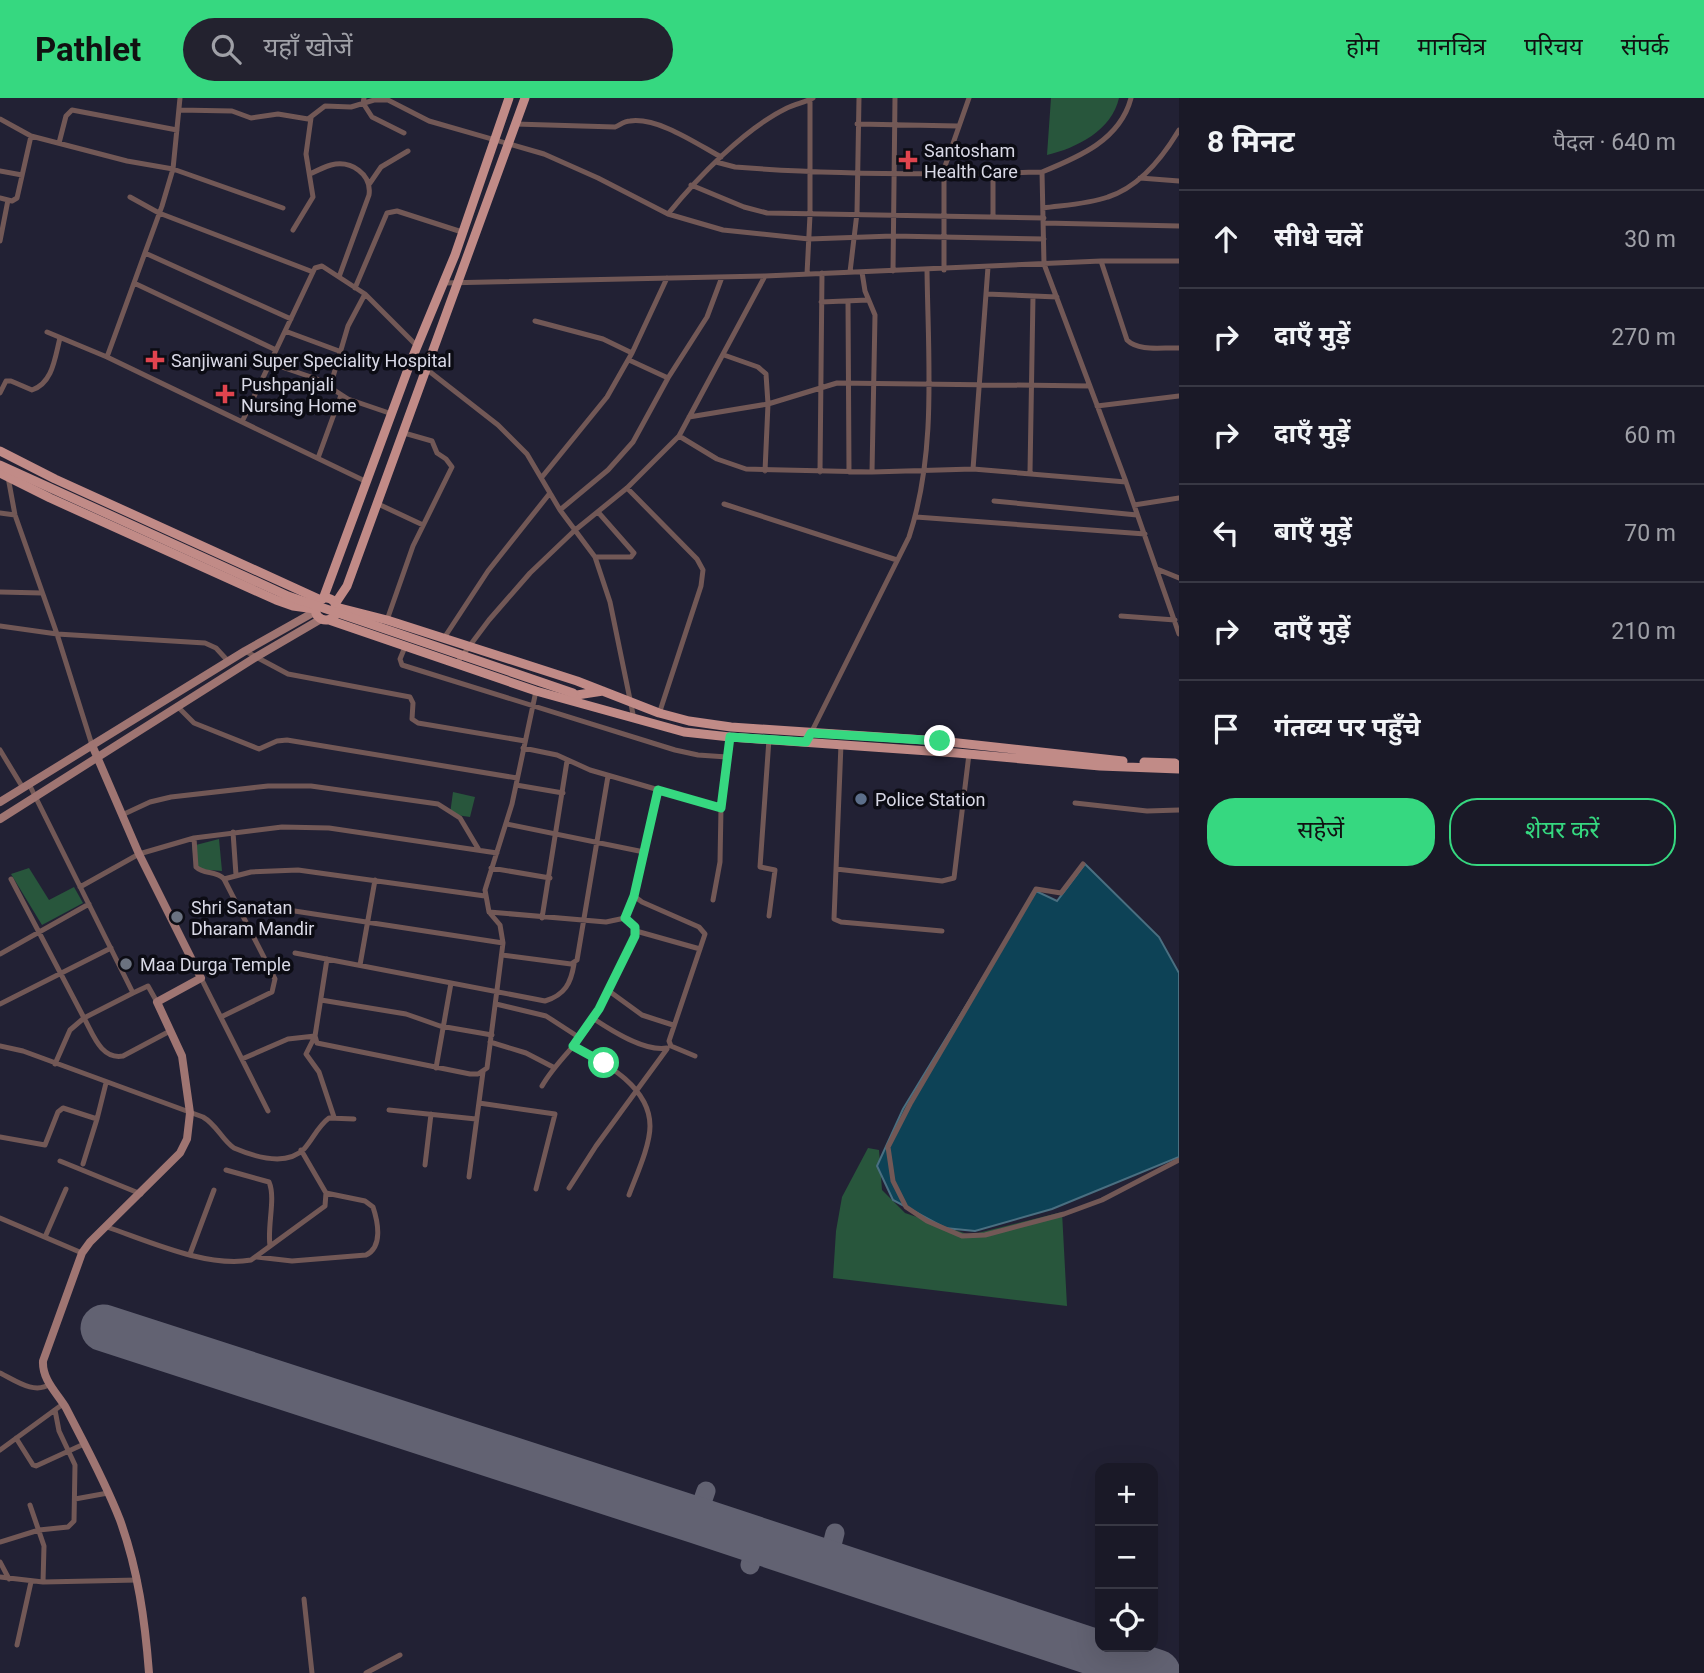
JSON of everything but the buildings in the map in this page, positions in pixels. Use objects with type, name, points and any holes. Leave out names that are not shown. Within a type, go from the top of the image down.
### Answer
[{"type":"main road","points":[[320,615],[322,600],[444,283],[509,98]]},
{"type":"main road","points":[[320,615],[335,615],[336,605],[347,586],[525,98]]},
{"type":"main road","points":[[2,452],[322,600],[329,599],[336,605],[604,691],[659,713],[730,732],[769,739],[808,738],[841,744],[940,741],[1120,761],[1179,763]]},
{"type":"main road","points":[[0,465],[288,596],[575,694],[601,709]]},
{"type":"main road","points":[[4,475],[276,600],[536,691],[684,732],[730,732],[877,742],[969,754],[1179,769]]},
{"type":"main road","points":[[111,525],[117,507]]},
{"type":"main road","points":[[575,694],[604,691]]},
{"type":"street","points":[[107,357],[173,169],[180,98]]},
{"type":"street","points":[[320,98],[330,106]]},
{"type":"street","points":[[850,272],[857,213],[859,98]]},
{"type":"street","points":[[893,271],[895,98]]},
{"type":"street","points":[[944,270],[944,175],[969,98]]},
{"type":"street","points":[[515,124],[615,127],[627,121],[642,121],[671,130],[734,167],[858,174],[1042,172],[1075,159],[1110,136],[1131,98]]},
{"type":"street","points":[[668,214],[691,185],[762,124],[787,108],[812,99],[807,274]]},
{"type":"street","points":[[293,230],[313,197],[306,153],[311,118],[320,109],[330,106],[351,107],[364,101],[388,100],[429,121],[562,161],[668,214],[723,230],[809,239],[893,236],[1044,239]]},
{"type":"street","points":[[364,101],[372,117],[404,133]]},
{"type":"street","points":[[59,143],[66,116],[72,110],[177,130]]},
{"type":"street","points":[[179,110],[232,111],[251,118],[274,114],[311,118]]},
{"type":"street","points":[[0,119],[31,136],[127,161],[173,169],[283,208]]},
{"type":"street","points":[[857,124],[958,126]]},
{"type":"street","points":[[1043,208],[1114,195],[1140,178],[1162,155],[1179,130]]},
{"type":"street","points":[[0,198],[17,198],[31,136]]},
{"type":"street","points":[[369,183],[381,167],[408,150]]},
{"type":"street","points":[[310,174],[330,165],[348,165],[364,175],[369,183],[369,195],[339,277]]},
{"type":"street","points":[[0,171],[22,175]]},
{"type":"street","points":[[1042,172],[1044,264],[1126,482],[1179,634]]},
{"type":"street","points":[[993,173],[993,216]]},
{"type":"street","points":[[1140,178],[1179,181]]},
{"type":"street","points":[[691,185],[744,207],[767,213],[993,216],[1179,226]]},
{"type":"street","points":[[130,197],[159,213],[313,272]]},
{"type":"street","points":[[0,242],[8,200]]},
{"type":"street","points":[[355,288],[387,213],[397,211],[462,232]]},
{"type":"street","points":[[145,253],[291,319]]},
{"type":"street","points":[[444,283],[765,276],[1101,261],[1179,261]]},
{"type":"street","points":[[1101,261],[1127,340],[1133,346],[1179,348]]},
{"type":"street","points":[[242,422],[315,268],[322,265],[365,295],[418,346]]},
{"type":"street","points":[[973,469],[988,267]]},
{"type":"street","points":[[808,738],[909,537],[916,517],[926,471],[927,269]]},
{"type":"street","points":[[862,272],[875,315],[872,472]]},
{"type":"street","points":[[820,472],[822,273]]},
{"type":"street","points":[[560,510],[608,470],[633,442],[668,378],[707,317],[722,276]]},
{"type":"street","points":[[456,664],[506,599],[574,531],[659,460],[679,436],[765,276]]},
{"type":"street","points":[[541,477],[607,397],[631,356],[667,278]]},
{"type":"street","points":[[134,284],[276,350]]},
{"type":"street","points":[[330,387],[348,326],[365,295]]},
{"type":"street","points":[[986,295],[1057,297]]},
{"type":"street","points":[[1030,472],[1032,296]]},
{"type":"street","points":[[821,302],[869,300]]},
{"type":"street","points":[[848,301],[849,472]]},
{"type":"street","points":[[535,321],[603,339],[668,378]]},
{"type":"street","points":[[285,331],[340,351]]},
{"type":"street","points":[[47,332],[107,357],[367,482]]},
{"type":"street","points":[[0,393],[6,381],[32,390],[42,385],[50,373],[60,338]]},
{"type":"street","points":[[724,355],[763,370],[767,379],[765,471]]},
{"type":"street","points":[[270,363],[317,379],[341,395],[393,414]]},
{"type":"street","points":[[425,368],[498,425],[527,454],[560,510],[595,557],[610,602],[634,719]]},
{"type":"street","points":[[688,417],[768,404],[828,384],[1090,386]]},
{"type":"street","points":[[318,458],[341,395]]},
{"type":"street","points":[[1097,406],[1179,396]]},
{"type":"street","points":[[387,620],[423,525],[452,467],[437,453],[432,441],[404,433]]},
{"type":"street","points":[[679,436],[733,467],[765,471],[973,469],[1126,482]]},
{"type":"street","points":[[2,452],[4,475],[15,515],[92,745],[139,854],[268,1111]]},
{"type":"street","points":[[627,488],[697,558],[703,570],[701,586],[656,724]]},
{"type":"street","points":[[444,638],[488,571],[550,494]]},
{"type":"street","points":[[1134,505],[1179,498]]},
{"type":"street","points":[[995,501],[1137,515]]},
{"type":"street","points":[[376,503],[423,525]]},
{"type":"street","points":[[724,504],[897,560]]},
{"type":"street","points":[[595,557],[631,557],[634,553],[598,512]]},
{"type":"street","points":[[0,513],[15,515]]},
{"type":"street","points":[[916,517],[1144,534]]},
{"type":"street","points":[[1157,569],[1179,578]]},
{"type":"street","points":[[0,592],[42,593]]},
{"type":"street","points":[[0,802],[245,651],[320,615]]},
{"type":"street","points":[[0,819],[320,615]]},
{"type":"street","points":[[1121,616],[1175,620]]},
{"type":"street","points":[[0,626],[57,634],[205,643],[216,648],[228,661]]},
{"type":"street","points":[[405,647],[400,659],[402,665],[674,750],[727,757]]},
{"type":"street","points":[[245,651],[271,667],[296,676],[410,697],[413,703],[412,719],[418,723],[524,745],[608,776],[721,808]]},
{"type":"street","points":[[469,1177],[483,1072],[491,1042],[503,943],[500,925],[489,912],[485,896],[491,868],[507,824],[536,691]]},
{"type":"street","points":[[177,706],[194,723],[259,750],[277,741],[287,740],[517,781],[563,793]]},
{"type":"street","points":[[713,900],[720,862],[721,808],[730,732]]},
{"type":"street","points":[[769,739],[760,867],[775,870],[769,916]]},
{"type":"street","points":[[841,744],[833,915],[836,921],[942,931]]},
{"type":"street","points":[[0,750],[36,796],[133,993]]},
{"type":"street","points":[[836,869],[942,881],[954,878],[969,754]]},
{"type":"street","points":[[542,918],[567,761]]},
{"type":"street","points":[[295,953],[534,1000],[555,998],[569,984],[577,960],[608,776]]},
{"type":"street","points":[[122,815],[150,802],[171,797],[268,786],[322,787],[438,804],[460,818],[479,850]]},
{"type":"street","points":[[625,918],[634,896],[658,790]]},
{"type":"street","points":[[1075,803],[1147,811],[1179,810]]},
{"type":"street","points":[[507,824],[644,852]]},
{"type":"street","points":[[80,887],[139,854],[194,838],[282,827],[329,828],[497,853]]},
{"type":"street","points":[[233,832],[236,875]]},
{"type":"street","points":[[194,838],[195,867],[200,871],[220,875],[224,879],[275,979],[272,992],[221,1017]]},
{"type":"street","points":[[1083,864],[1061,893],[1036,889],[910,1104],[888,1147],[893,1181],[906,1207],[927,1221],[962,1236],[985,1235],[1064,1214],[1102,1200],[1179,1160]]},
{"type":"street","points":[[491,868],[550,878]]},
{"type":"street","points":[[224,879],[236,875],[298,870],[485,896]]},
{"type":"street","points":[[11,879],[104,1052],[115,1058],[123,1056],[170,1031]]},
{"type":"street","points":[[360,965],[375,880]]},
{"type":"street","points":[[569,1188],[596,1146],[669,1047],[673,1025],[705,938],[704,930],[634,896]]},
{"type":"street","points":[[0,954],[89,904]]},
{"type":"street","points":[[241,912],[281,909],[503,943]]},
{"type":"street","points":[[489,912],[583,921],[606,922],[625,918]]},
{"type":"street","points":[[625,918],[636,931],[701,949]]},
{"type":"street","points":[[542,1086],[553,1067],[594,1019],[636,931]]},
{"type":"street","points":[[0,1004],[111,947]]},
{"type":"street","points":[[502,954],[574,964]]},
{"type":"street","points":[[327,959],[315,1035],[306,1054],[319,1072],[334,1117]]},
{"type":"street","points":[[157,1002],[201,978]]},
{"type":"street","points":[[436,1068],[451,983]]},
{"type":"street","points":[[55,1063],[70,1030],[84,1018],[148,986],[181,1056],[190,1113],[187,1139],[180,1153],[82,1253],[43,1361],[43,1371],[84,1444],[120,1520],[138,1580],[149,1673]]},
{"type":"street","points":[[609,991],[642,1015],[673,1025]]},
{"type":"street","points":[[321,1000],[406,1014],[443,1027],[492,1035]]},
{"type":"street","points":[[496,1004],[546,1016],[580,1038]]},
{"type":"street","points":[[594,1019],[653,1048],[669,1047],[695,1056]]},
{"type":"street","points":[[242,1059],[288,1039],[315,1035]]},
{"type":"street","points":[[315,1035],[317,1044],[321,1046],[470,1074],[483,1072]]},
{"type":"street","points":[[491,1042],[526,1053],[553,1067]]},
{"type":"street","points":[[0,1046],[23,1051],[209,1120],[229,1144],[241,1151],[282,1159],[301,1150],[325,1121],[334,1117],[354,1119]]},
{"type":"street","points":[[573,1046],[615,1069],[645,1106],[650,1124],[649,1135],[629,1195]]},
{"type":"street","points":[[83,1164],[106,1083]]},
{"type":"street","points":[[479,1103],[555,1114],[536,1189]]},
{"type":"street","points":[[0,1137],[45,1145],[58,1112],[63,1108],[97,1119]]},
{"type":"street","points":[[389,1110],[477,1119]]},
{"type":"street","points":[[425,1166],[432,1114]]},
{"type":"street","points":[[257,1257],[325,1206],[326,1193],[301,1150]]},
{"type":"street","points":[[60,1161],[141,1194]]},
{"type":"street","points":[[226,1170],[269,1182],[272,1190],[268,1228],[270,1246]]},
{"type":"street","points":[[45,1237],[66,1189]]},
{"type":"street","points":[[190,1254],[214,1190]]},
{"type":"street","points":[[107,1227],[190,1254],[243,1261],[257,1257],[292,1261],[366,1255],[372,1252],[378,1241],[373,1207],[365,1201],[326,1193]]},
{"type":"street","points":[[0,1218],[82,1253]]},
{"type":"street","points":[[0,1373],[32,1388],[39,1389],[50,1384]]},
{"type":"street","points":[[0,1450],[63,1404]]},
{"type":"street","points":[[0,1542],[39,1530],[71,1526],[75,1521],[75,1465],[59,1430],[55,1410]]},
{"type":"street","points":[[16,1438],[36,1466],[84,1444]]},
{"type":"street","points":[[75,1499],[108,1493]]},
{"type":"street","points":[[30,1505],[45,1552],[43,1582]]},
{"type":"street","points":[[0,1562],[9,1579]]},
{"type":"street","points":[[0,1577],[31,1582],[138,1580]]},
{"type":"street","points":[[18,1645],[31,1582]]},
{"type":"street","points":[[304,1599],[312,1673]]},
{"type":"street","points":[[366,1673],[377,1670],[400,1655]]},
{"type":"green space","points":[[1051,98],[1119,98],[1109,119],[1092,136],[1070,148],[1047,155]]},
{"type":"green space","points":[[453,792],[475,797],[470,817],[450,814]]},
{"type":"green space","points":[[219,839],[222,871],[195,869],[192,846]]},
{"type":"green space","points":[[29,868],[49,900],[74,887],[83,903],[42,925],[11,874]]},
{"type":"green space","points":[[868,1148],[879,1150],[882,1190],[905,1213],[970,1235],[1062,1212],[1067,1306],[833,1278],[836,1231],[842,1197]]},
{"type":"water","points":[[1085,864],[1159,937],[1179,973],[1179,1157],[1052,1209],[975,1231],[945,1228],[893,1200],[877,1166],[903,1109],[1036,891],[1057,901]]},
{"type":"taxiway","points":[[696,1520],[706,1491]]},
{"type":"taxiway","points":[[827,1565],[835,1533]]},
{"type":"taxiway","points":[[750,1565],[757,1541]]},
{"type":"runway","points":[[104,1328],[1157,1673]]},
{"type":"place","name":"Santosham Health Care","points":[[908,160]]},
{"type":"place","name":"Sanjiwani Super Speciality Hospital","points":[[155,360]]},
{"type":"place","name":"Pushpanjali Nursing Home","points":[[225,394]]},
{"type":"place","name":"Police Station","points":[[861,799]]},
{"type":"place","name":"Shri Sanatan Dharam Mandir","points":[[177,917]]},
{"type":"place","name":"Maa Durga Temple","points":[[126,964]]},
{"type":"route","points":[[604,1063],[573,1046],[590,1025],[635,936],[635,927],[625,918],[634,896],[658,790],[721,808],[730,737],[806,742],[811,733],[940,741]]}]
